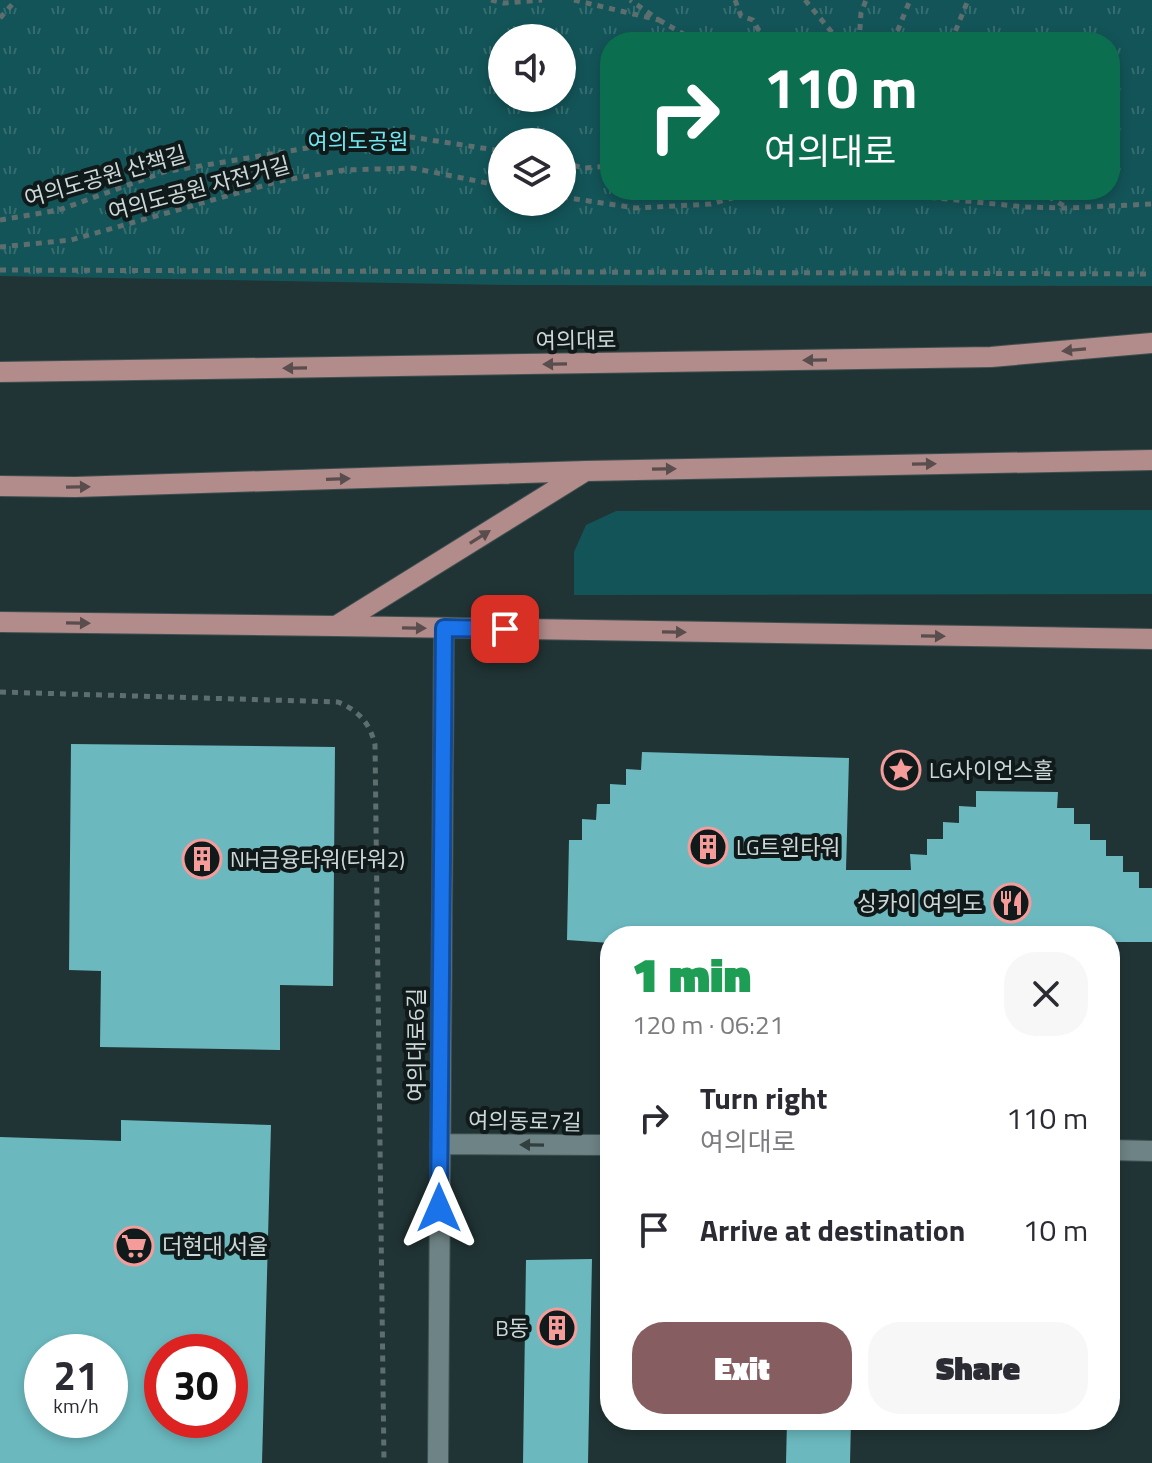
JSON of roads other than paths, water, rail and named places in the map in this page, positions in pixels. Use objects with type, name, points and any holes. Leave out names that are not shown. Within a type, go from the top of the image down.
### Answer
[{"type":"main road","name":"여의대로","points":[[0,372],[991,357],[1152,343]]},
{"type":"main road","points":[[0,486],[75,487],[586,471],[1152,460]]},
{"type":"main road","points":[[336,626],[586,471]]},
{"type":"main road","points":[[0,622],[1152,639]]},
{"type":"street","name":"여의대로6길","points":[[438,1463],[444,628]]},
{"type":"street","name":"여의동로7길","points":[[440,1144],[600,1145]]},
{"type":"street","points":[[1120,1150],[1152,1151]]},
{"type":"place","name":"LG사이언스홀","points":[[901,770]]},
{"type":"place","name":"LG트윈타워","points":[[708,847]]},
{"type":"place","name":"NH금융타워(타워2)","points":[[202,859]]},
{"type":"place","name":"싱카이 여의도","points":[[1011,903]]},
{"type":"place","name":"더현대 서울","points":[[134,1246]]},
{"type":"place","name":"B동","points":[[557,1328]]},
{"type":"park label","name":"여의도공원","points":[[358,141]]}]
